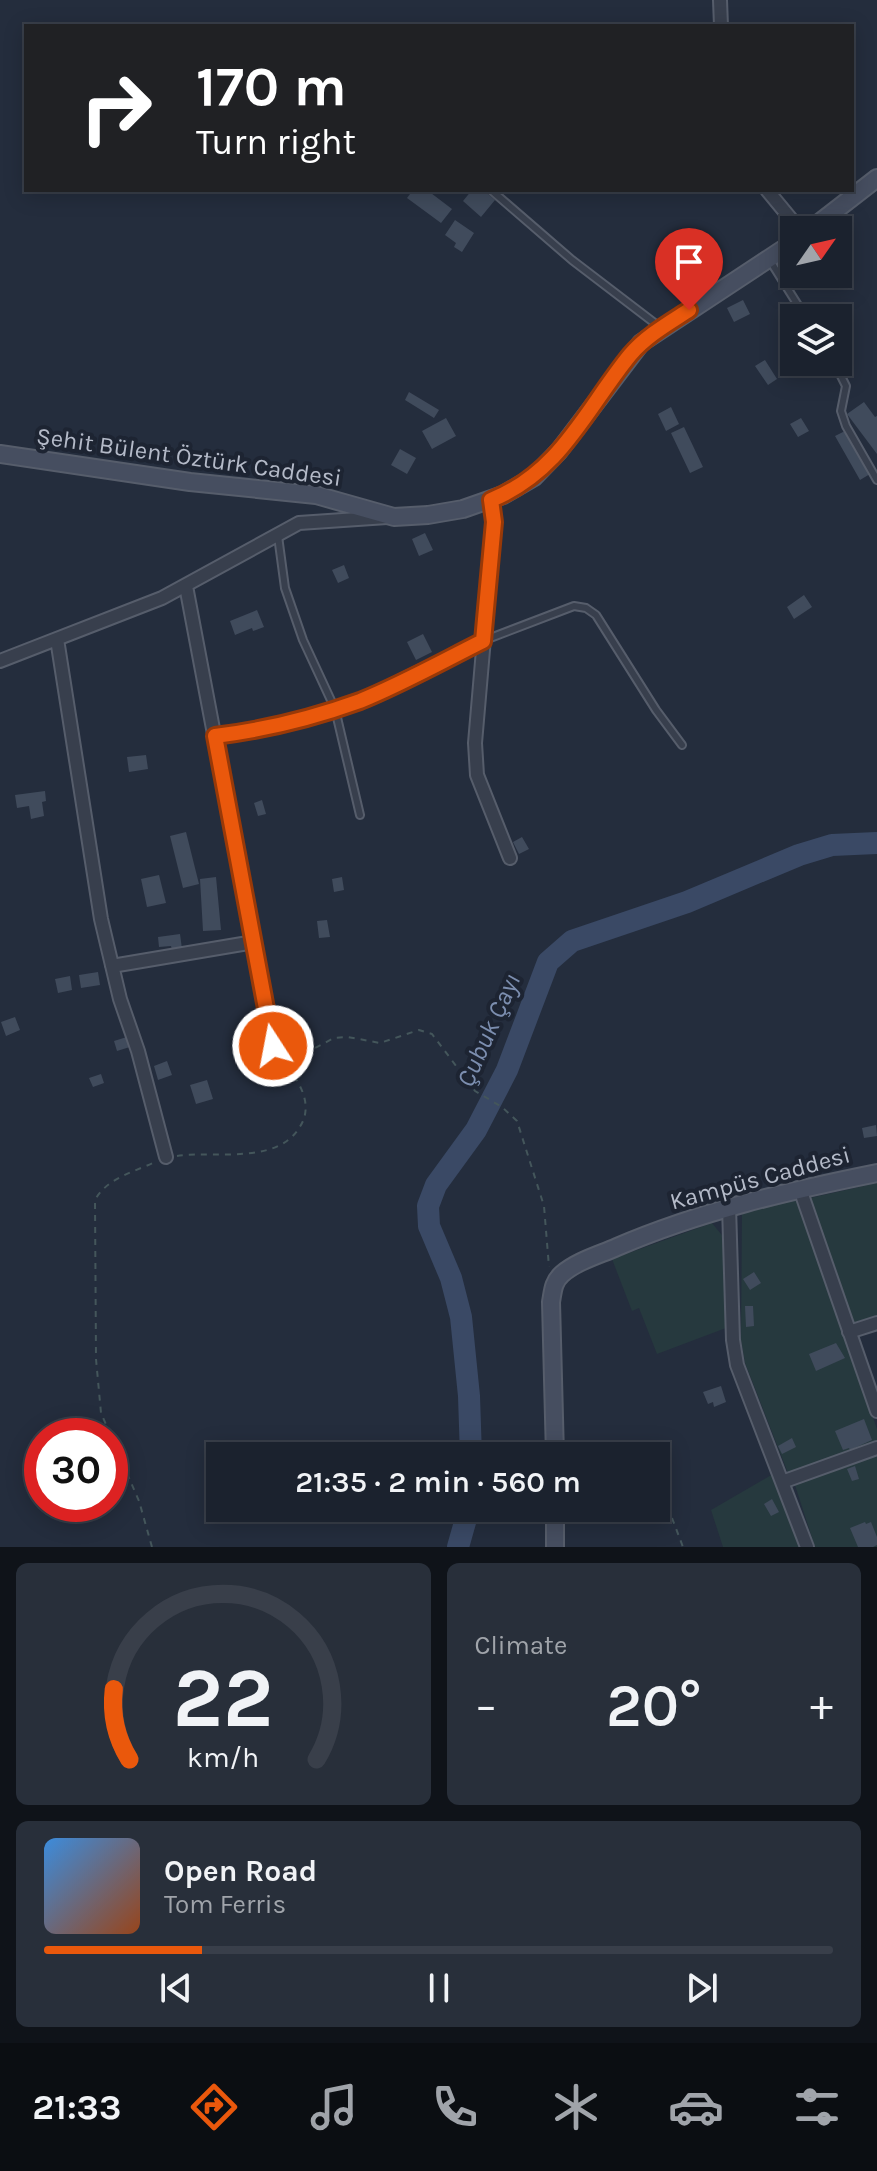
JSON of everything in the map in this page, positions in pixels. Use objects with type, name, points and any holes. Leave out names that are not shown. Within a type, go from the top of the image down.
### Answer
[{"type":"street","points":[[720,0],[721,24]]},
{"type":"street","points":[[828,216],[877,178]]},
{"type":"street","points":[[769,192],[788,216]]},
{"type":"street","name":"Şehit Bülent Öztürk Caddesi","points":[[0,454],[190,482],[316,495],[394,517],[444,513],[491,500],[519,487],[544,467],[631,354],[661,328],[780,252]]},
{"type":"street","points":[[491,500],[494,522],[475,743],[477,775],[510,858]]},
{"type":"street","points":[[0,661],[138,609],[299,523],[394,517]]},
{"type":"street","points":[[186,586],[273,1046],[285,1064]]},
{"type":"street","points":[[57,639],[101,919],[166,1157]]},
{"type":"street","points":[[215,736],[250,731],[362,700],[483,641]]},
{"type":"street","points":[[112,966],[254,942]]},
{"type":"street","name":"Kampüs Caddesi","points":[[556,1282],[571,1268],[593,1257],[644,1235],[729,1206],[877,1173]]},
{"type":"street","points":[[800,1189],[877,1411]]},
{"type":"street","points":[[729,1206],[733,1340],[737,1365],[807,1547]]},
{"type":"street","points":[[555,1442],[551,1302],[556,1282]]},
{"type":"street","points":[[849,1332],[877,1323]]},
{"type":"street","points":[[782,1482],[877,1448]]},
{"type":"street","points":[[555,1522],[555,1547]]},
{"type":"lane","points":[[493,192],[572,260],[661,328]]},
{"type":"lane","points":[[769,259],[797,304]]},
{"type":"lane","points":[[841,376],[846,386],[841,411],[846,426],[877,480]]},
{"type":"lane","points":[[278,532],[285,588],[303,640],[335,709],[360,815]]},
{"type":"lane","points":[[483,641],[568,608],[586,608],[596,615],[682,745]]},
{"type":"path","points":[[152,1547],[139,1501],[101,1413],[96,1359],[95,1200],[112,1181],[166,1157],[278,1148],[305,1117],[302,1087],[285,1064],[334,1038],[348,1037],[380,1043],[423,1029],[432,1034],[481,1096],[498,1104],[517,1121],[544,1206],[550,1273],[556,1282]]},
{"type":"path","points":[[672,1518],[683,1547]]},
{"type":"green space","points":[[877,1183],[877,1316],[853,1324],[810,1198]]},
{"type":"green space","points":[[797,1199],[877,1429],[877,1441],[788,1473],[745,1363],[741,1340],[742,1211]]},
{"type":"green space","points":[[712,1223],[725,1239],[726,1328],[657,1354],[639,1308],[632,1311],[612,1259]]},
{"type":"green space","points":[[877,1456],[877,1547],[815,1547],[794,1482]]},
{"type":"green space","points":[[773,1474],[800,1547],[723,1547],[711,1510]]},
{"type":"building","points":[[412,192],[430,192],[452,209],[441,223],[407,198]]},
{"type":"building","points":[[470,192],[485,192],[495,200],[481,217],[463,201]]},
{"type":"building","points":[[455,220],[474,233],[462,252],[445,235]]},
{"type":"building","points":[[743,300],[750,314],[734,322],[727,308]]},
{"type":"building","points":[[765,360],[777,379],[768,385],[755,366]]},
{"type":"building","points":[[409,392],[439,410],[434,418],[405,400]]},
{"type":"building","points":[[864,402],[877,416],[877,454],[847,414]]},
{"type":"building","points":[[671,407],[679,424],[666,431],[658,414]]},
{"type":"building","points":[[446,418],[456,436],[432,449],[422,431]]},
{"type":"building","points":[[801,418],[809,431],[798,437],[790,424]]},
{"type":"building","points":[[684,427],[703,467],[690,473],[671,433]]},
{"type":"building","points":[[845,431],[870,474],[860,480],[835,436]]},
{"type":"building","points":[[400,449],[416,458],[407,474],[391,465]]},
{"type":"building","points":[[425,533],[433,550],[419,556],[412,539]]},
{"type":"building","points":[[344,565],[349,578],[338,583],[332,570]]},
{"type":"building","points":[[804,595],[812,607],[794,619],[787,607]]},
{"type":"building","points":[[257,610],[264,627],[235,635],[230,621]]},
{"type":"building","points":[[423,634],[432,652],[416,660],[407,642]]},
{"type":"building","points":[[146,755],[148,769],[129,772],[127,757]]},
{"type":"building","points":[[45,791],[46,801],[42,802],[44,816],[31,819],[29,806],[17,808],[15,795]]},
{"type":"building","points":[[262,800],[266,814],[258,816],[254,803]]},
{"type":"building","points":[[186,832],[199,884],[183,888],[170,836]]},
{"type":"building","points":[[522,837],[529,849],[519,854],[513,842]]},
{"type":"building","points":[[159,875],[166,903],[147,907],[141,879]]},
{"type":"building","points":[[216,877],[221,930],[203,931],[200,879]]},
{"type":"building","points":[[342,877],[344,890],[334,892],[332,879]]},
{"type":"building","points":[[327,920],[330,937],[319,938],[317,921]]},
{"type":"building","points":[[180,934],[182,949],[159,947],[158,937]]},
{"type":"building","points":[[98,972],[100,985],[81,988],[79,975]]},
{"type":"building","points":[[70,976],[72,990],[58,993],[55,979]]},
{"type":"building","points":[[15,1017],[20,1030],[6,1036],[1,1022]]},
{"type":"building","points":[[130,1036],[133,1046],[117,1051],[114,1041]]},
{"type":"building","points":[[167,1061],[172,1075],[158,1080],[154,1066]]},
{"type":"building","points":[[101,1074],[104,1083],[93,1087],[89,1078]]},
{"type":"building","points":[[207,1080],[213,1099],[196,1104],[190,1085]]},
{"type":"building","points":[[876,1125],[877,1136],[864,1138],[862,1128]]},
{"type":"building","points":[[754,1272],[761,1283],[750,1290],[743,1279]]},
{"type":"building","points":[[745,1306],[753,1306],[754,1326],[746,1327]]},
{"type":"building","points":[[836,1343],[845,1358],[816,1371],[809,1354]]},
{"type":"building","points":[[721,1386],[726,1402],[714,1407],[713,1402],[708,1404],[703,1392]]},
{"type":"building","points":[[864,1419],[872,1440],[843,1450],[835,1431]]},
{"type":"building","points":[[792,1438],[796,1447],[782,1454],[778,1446]]},
{"type":"building","points":[[855,1466],[859,1479],[852,1481],[847,1469]]},
{"type":"building","points":[[772,1499],[779,1512],[771,1516],[764,1504]]},
{"type":"building","points":[[871,1522],[877,1537],[877,1545],[873,1547],[858,1547],[850,1528]]},
{"type":"waterway","name":"Çubuk Çayı","points":[[471,1442],[461,1317],[451,1278],[429,1226],[428,1206],[436,1185],[476,1130],[507,1070],[548,962],[572,941],[687,902],[799,855],[832,845],[877,843]]},
{"type":"waterway","name":"Çubuk Çayı","points":[[458,1547],[465,1522]]},
{"type":"route","points":[[273,1046],[215,736],[287,723],[362,700],[483,641],[494,522],[491,500],[534,477],[559,451],[641,343],[689,310]]}]
